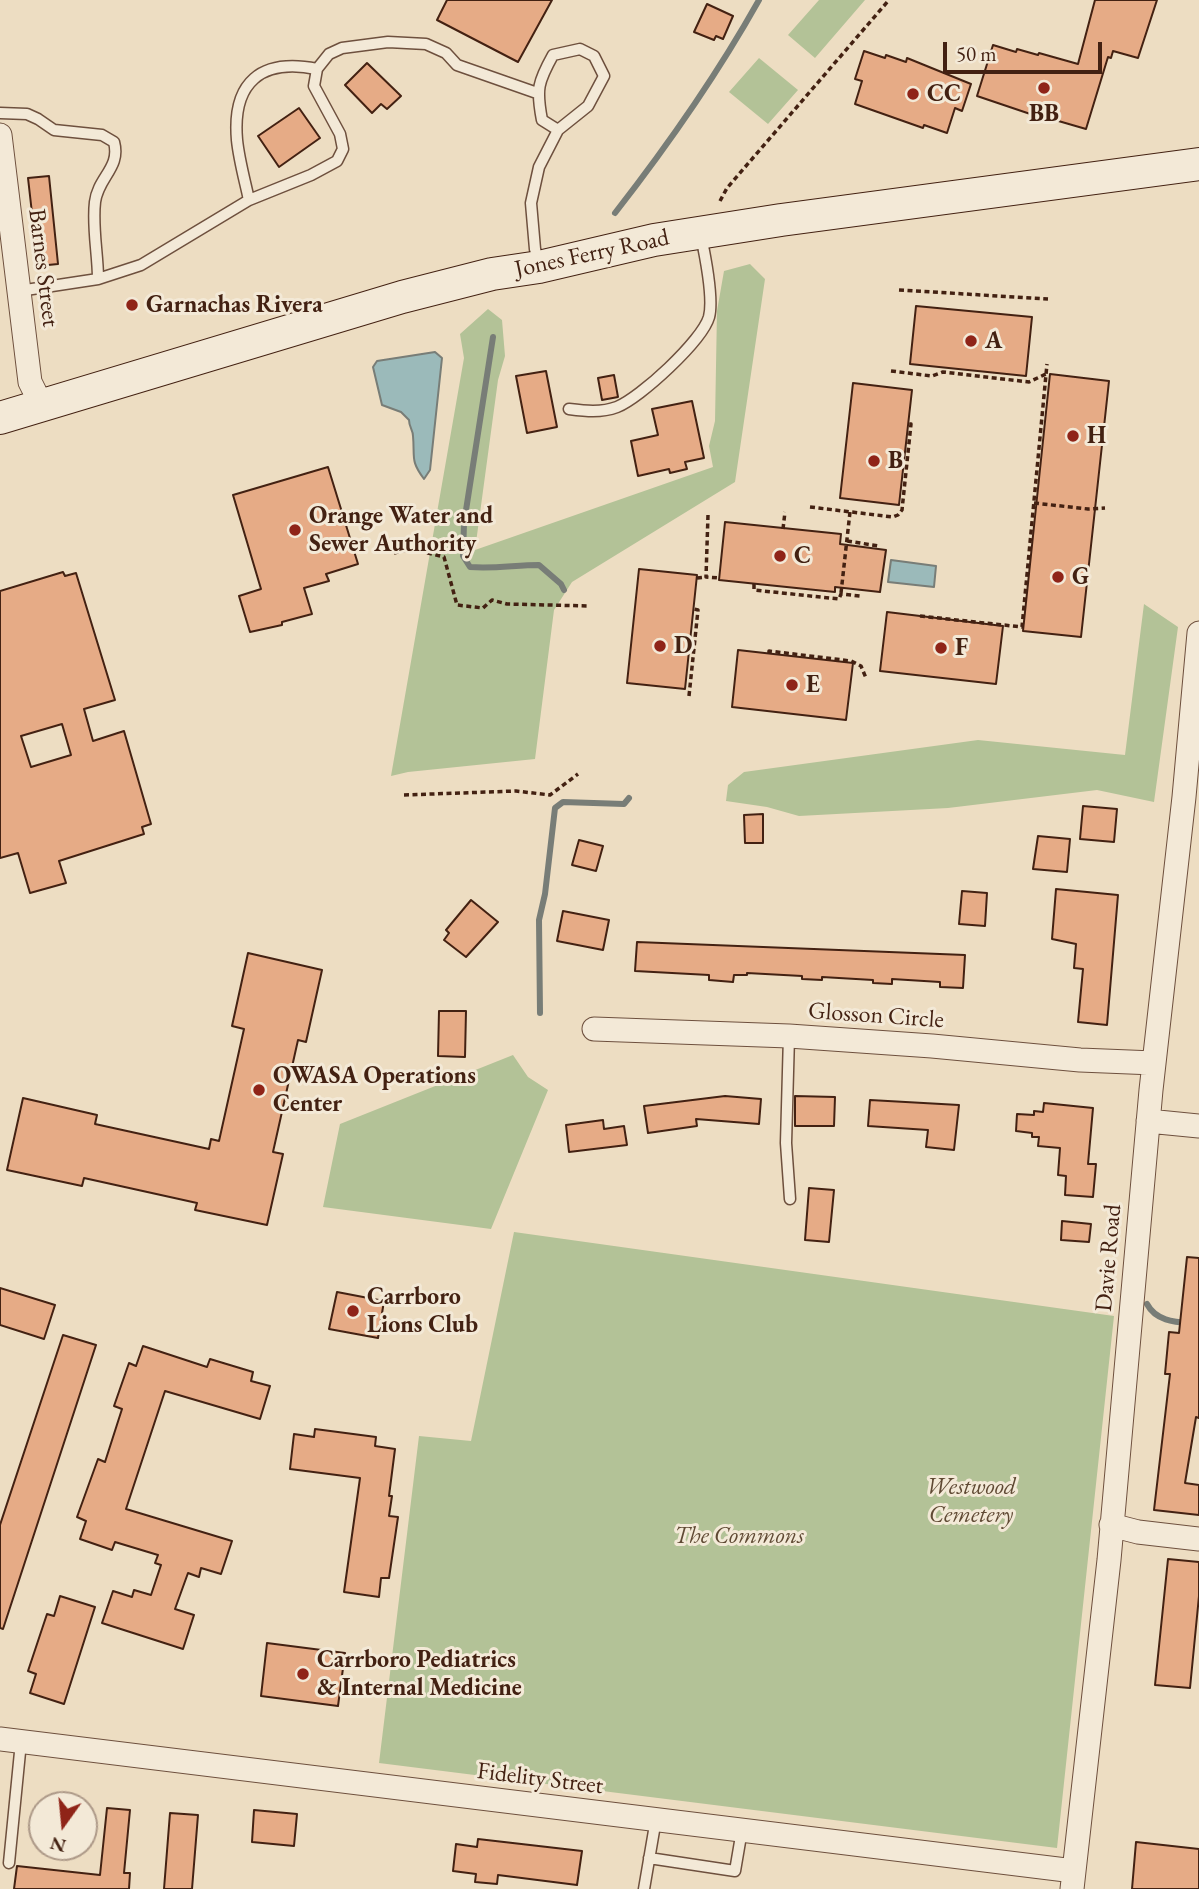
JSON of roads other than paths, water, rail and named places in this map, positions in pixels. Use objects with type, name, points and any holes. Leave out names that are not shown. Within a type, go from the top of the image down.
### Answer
[{"type":"main road","name":"Jones Ferry Road","points":[[0,418],[402,297],[492,274],[540,267],[654,240],[781,220],[1199,164]]},
{"type":"street","name":"Barnes Street","points":[[0,135],[30,382],[43,406]]},
{"type":"street","name":"Davie Road","points":[[1073,1880],[1111,1525],[1154,1063],[1196,700],[1199,633]]},
{"type":"street","name":"Glosson Circle","points":[[594,1029],[789,1036],[1080,1060],[1154,1063]]},
{"type":"street","points":[[1148,1121],[1199,1126]]},
{"type":"street","points":[[1111,1525],[1138,1532],[1199,1539]]},
{"type":"street","name":"Fidelity Street","points":[[11,1741],[742,1830],[1073,1880]]},
{"type":"lane","points":[[19,291],[98,279],[141,265],[249,200],[311,175],[337,161],[343,149],[340,134],[314,86],[317,69],[329,54],[342,48],[388,42],[426,44],[446,53],[457,65],[537,93]]},
{"type":"lane","points":[[540,267],[535,249],[531,203],[539,167],[558,130],[587,106],[604,76],[594,56],[580,48],[553,55],[537,93],[542,120],[558,130]]},
{"type":"lane","points":[[249,200],[237,139],[239,109],[244,91],[259,73],[276,66],[298,65],[317,69]]},
{"type":"lane","points":[[0,113],[27,114],[38,118],[54,130],[102,135],[114,142],[117,153],[112,168],[98,188],[95,202],[98,279]]},
{"type":"lane","points":[[569,409],[595,412],[617,407],[640,394],[694,341],[709,317],[709,278],[701,233]]},
{"type":"lane","points":[[789,1036],[786,1143],[790,1199]]},
{"type":"lane","points":[[9,1864],[11,1741]]},
{"type":"lane","points":[[643,1889],[656,1819]]},
{"type":"lane","points":[[649,1858],[735,1871],[742,1830]]},
{"type":"water","points":[[435,352],[442,358],[430,470],[424,479],[415,463],[409,420],[401,412],[382,405],[373,367],[377,361]]},
{"type":"water","points":[[891,560],[936,566],[934,587],[888,582]]},
{"type":"waterway","points":[[615,213],[691,109],[759,0]]},
{"type":"waterway","points":[[493,337],[464,523],[463,556],[470,567],[539,565],[561,584],[564,590]]},
{"type":"waterway","points":[[540,1013],[539,920],[545,894],[555,808],[563,802],[624,804],[629,798]]},
{"type":"waterway","points":[[1147,1304],[1163,1318],[1199,1324]]},
{"type":"place","name":"BB","points":[[1044,88]]},
{"type":"place","name":"CC","points":[[913,94]]},
{"type":"place","name":"Garnachas Rivera","points":[[132,305]]},
{"type":"place","name":"A","points":[[971,341]]},
{"type":"place","name":"H","points":[[1073,436]]},
{"type":"place","name":"B","points":[[874,461]]},
{"type":"place","name":"Orange Water and Sewer Authority","points":[[295,530]]},
{"type":"place","name":"C","points":[[780,556]]},
{"type":"place","name":"G","points":[[1058,577]]},
{"type":"place","name":"D","points":[[660,646]]},
{"type":"place","name":"F","points":[[941,648]]},
{"type":"place","name":"E","points":[[792,685]]},
{"type":"place","name":"OWASA Operations Center","points":[[259,1090]]},
{"type":"place","name":"Carrboro Lions Club","points":[[353,1311]]},
{"type":"place","name":"Carrboro Pediatrics & Internal Medicine","points":[[303,1674]]},
{"type":"park label","name":"Westwood Cemetery","points":[[971,1501]]},
{"type":"park label","name":"The Commons","points":[[739,1536]]}]
